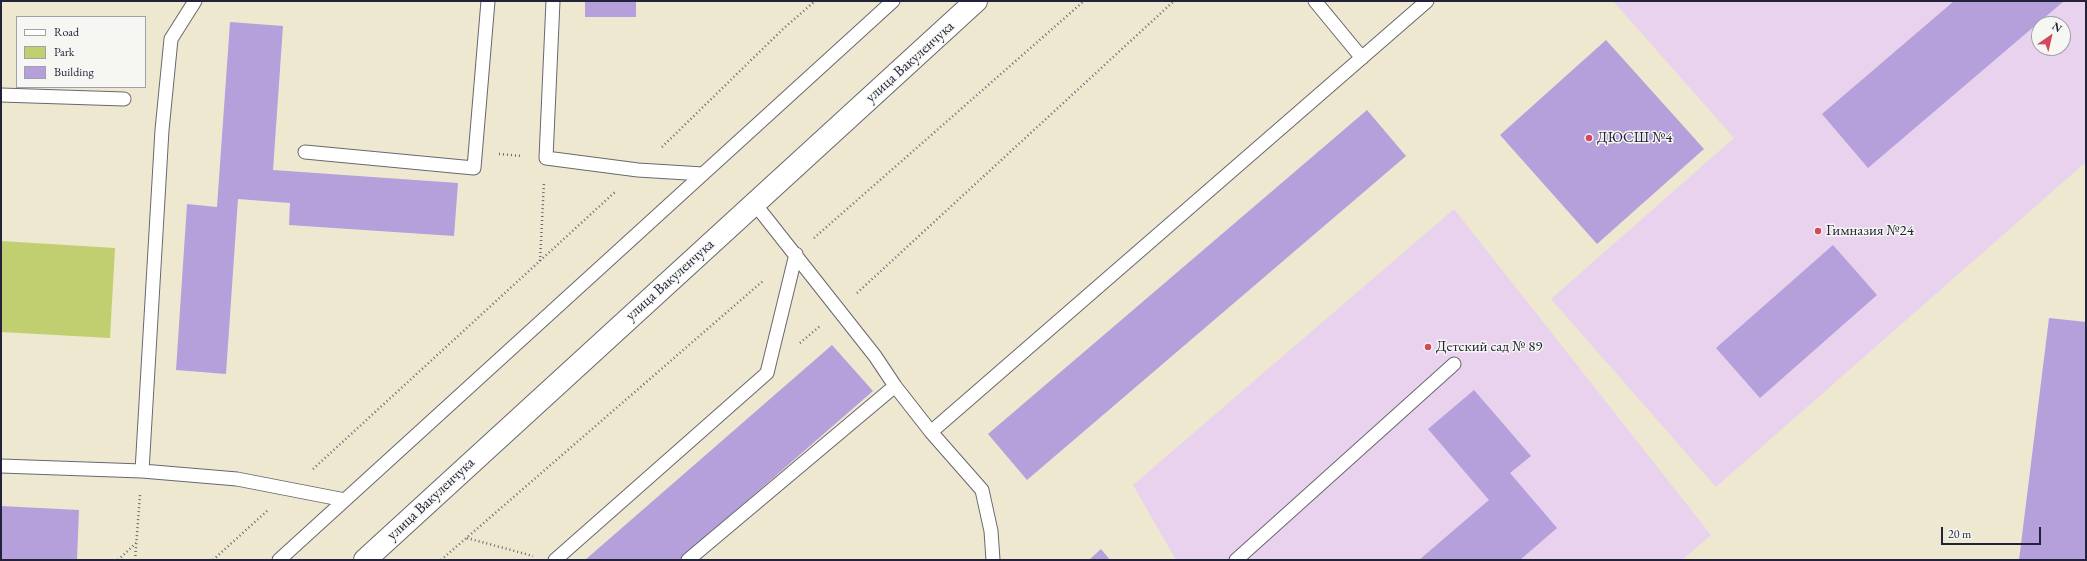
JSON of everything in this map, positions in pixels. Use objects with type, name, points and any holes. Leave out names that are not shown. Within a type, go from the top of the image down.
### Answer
[{"type":"main road","name":"улица Вакуленчука","points":[[365,560],[976,1]]},
{"type":"lane","points":[[142,471],[162,130],[171,39],[195,1]]},
{"type":"lane","points":[[305,152],[474,168],[488,1]]},
{"type":"lane","points":[[554,1],[546,158],[638,170],[703,174]]},
{"type":"lane","points":[[279,560],[893,1]]},
{"type":"lane","points":[[1316,1],[1362,58]]},
{"type":"lane","points":[[931,432],[1427,1]]},
{"type":"lane","points":[[1,95],[124,99]]},
{"type":"lane","points":[[755,204],[876,356],[895,386],[931,432],[982,490],[991,531],[993,560]]},
{"type":"lane","points":[[555,560],[767,373],[796,254]]},
{"type":"lane","points":[[1236,560],[1454,364]]},
{"type":"lane","points":[[688,560],[895,386]]},
{"type":"lane","points":[[1,466],[142,471],[237,479],[345,500]]},
{"type":"path","points":[[213,560],[638,170],[782,29],[815,1]]},
{"type":"path","points":[[767,373],[839,309],[1174,1]]},
{"type":"path","points":[[540,261],[546,158]]},
{"type":"path","points":[[134,560],[142,471]]},
{"type":"path","points":[[466,538],[539,558]]},
{"type":"path","points":[[118,560],[136,543]]},
{"type":"shaded area","name":"Гимназия №24","points":[[1613,1],[2086,1],[2086,162],[1716,487],[1551,299],[1734,138]]},
{"type":"shaded area","name":"Детский сад № 89","points":[[1454,209],[1711,535],[1682,560],[1176,560],[1133,485]]},
{"type":"green space","points":[[1,241],[115,248],[110,338],[1,332]]},
{"type":"building","points":[[585,1],[636,1],[636,17],[585,17]]},
{"type":"building","points":[[1954,1],[2064,1],[2046,16],[2031,16],[2031,29],[1868,168],[1822,114]]},
{"type":"building","points":[[230,22],[283,26],[273,170],[458,183],[454,236],[289,225],[290,203],[238,199],[226,374],[176,370],[187,204],[217,207]]},
{"type":"building","points":[[1606,40],[1704,149],[1597,244],[1500,135]]},
{"type":"building","points":[[1367,110],[1406,156],[1027,480],[988,434]]},
{"type":"building","points":[[1833,245],[1877,295],[1760,398],[1716,348]]},
{"type":"building","points":[[2049,318],[2086,322],[2086,560],[2019,560]]},
{"type":"building","points":[[832,345],[873,391],[679,560],[585,560]]},
{"type":"building","points":[[1474,390],[1531,456],[1510,473],[1557,528],[1520,560],[1419,560],[1489,500],[1428,429]]},
{"type":"building","points":[[1,506],[79,510],[77,560],[1,559]]},
{"type":"building","points":[[1101,549],[1110,560],[1089,560]]},
{"type":"place","name":"ДЮСШ №4","points":[[1589,138]]},
{"type":"place","name":"Гимназия №24","points":[[1818,231]]},
{"type":"place","name":"Детский сад № 89","points":[[1428,347]]}]
